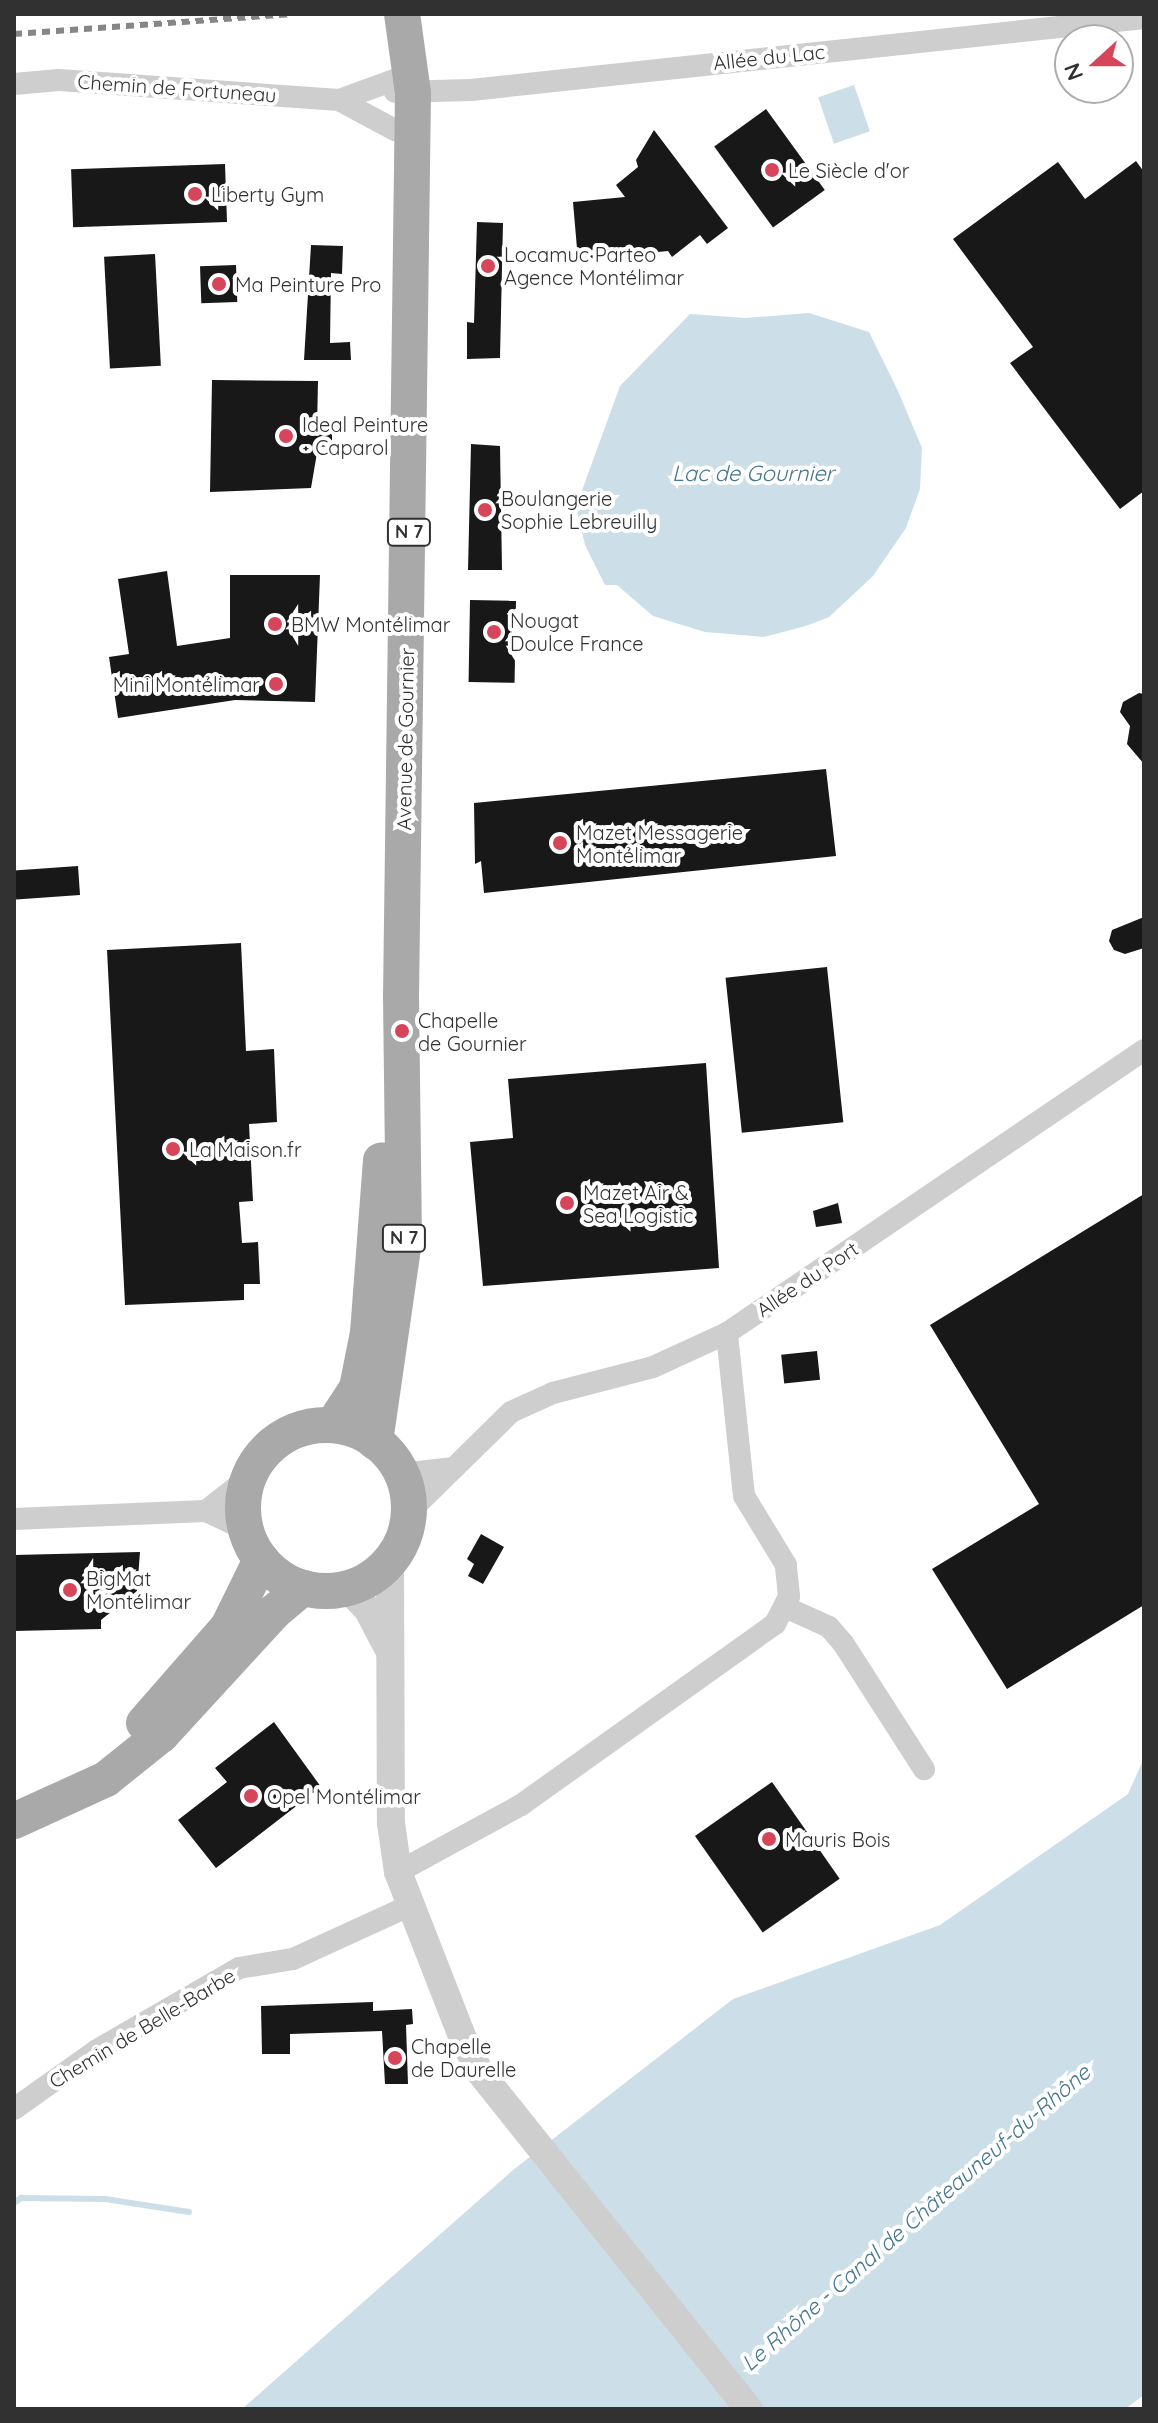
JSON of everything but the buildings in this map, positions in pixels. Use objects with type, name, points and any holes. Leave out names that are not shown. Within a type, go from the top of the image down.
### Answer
[{"type":"main road","name":"Avenue de Gournier","points":[[375,1442],[404,1241],[401,997],[402,24]]},
{"type":"main road","name":"Avenue de Gournier","points":[[333,1425],[357,1388],[365,1347],[381,1179],[395,130],[401,88]]},
{"type":"main road","points":[[14,1811],[91,1764],[144,1723],[228,1627],[254,1545],[248,1478],[264,1452],[288,1434],[333,1425],[375,1442],[401,1474],[408,1513],[390,1560],[375,1575],[347,1588],[303,1588],[274,1612],[161,1735],[106,1779],[14,1821]]},
{"type":"main road","points":[[254,1545],[303,1588]]},
{"type":"street","name":"Allée du Lac","points":[[401,88],[1144,18]]},
{"type":"street","name":"Chemin de Fortuneau","points":[[14,84],[59,80],[339,100],[401,88]]},
{"type":"street","name":"Chemin de Fortuneau","points":[[339,100],[395,130]]},
{"type":"street","name":"Allée du Port","points":[[408,1513],[511,1412],[553,1393],[639,1372],[727,1333],[1144,1050]]},
{"type":"street","points":[[398,1872],[521,1805],[743,1652],[775,1624],[785,1607],[786,1565],[744,1496],[727,1333]]},
{"type":"street","points":[[401,1474],[454,1468]]},
{"type":"street","points":[[14,1519],[206,1511],[248,1478]]},
{"type":"street","points":[[206,1511],[254,1545]]},
{"type":"street","points":[[390,1560],[393,1661],[391,1823],[398,1872],[409,1906],[479,2071],[749,2409]]},
{"type":"street","points":[[347,1588],[368,1610],[393,1661]]},
{"type":"street","points":[[785,1607],[829,1627],[843,1643],[924,1769]]},
{"type":"street","name":"Chemin de Belle-Barbe","points":[[14,2109],[97,2050],[239,1968],[293,1959],[409,1906]]},
{"type":"water","points":[[854,85],[870,131],[834,144],[818,97]]},
{"type":"water","name":"Lac de Gournier","points":[[809,313],[869,332],[898,391],[922,448],[920,489],[906,528],[873,576],[829,617],[806,626],[764,637],[705,632],[653,616],[617,585],[605,585],[585,545],[576,507],[620,386],[690,314],[745,318]]},
{"type":"water","name":"Le Rhône - Canal de Châteauneuf-du-Rhône","points":[[1144,1758],[1144,2395],[1125,2409],[242,2409],[513,2170],[733,1999],[940,1925],[1128,1794]]},
{"type":"waterway","points":[[14,2203],[21,2198],[105,2199],[189,2212]]},
{"type":"railway","points":[[14,34],[290,14]]},
{"type":"place","name":"Le Siècle d'or","points":[[772,170]]},
{"type":"place","name":"Liberty Gym","points":[[195,194]]},
{"type":"place","name":"Locamuc Parteo Agence Montélimar","points":[[488,266]]},
{"type":"place","name":"Ma Peinture Pro","points":[[219,284]]},
{"type":"place","name":"Ideal Peinture - Caparol","points":[[286,436]]},
{"type":"place","name":"Boulangerie Sophie Lebreuilly","points":[[485,510]]},
{"type":"place","name":"BMW Montélimar","points":[[275,624]]},
{"type":"place","name":"Nougat Doulce France","points":[[494,632]]},
{"type":"place","name":"Mini Montélimar","points":[[276,684]]},
{"type":"place","name":"Mazet Messagerie Montélimar","points":[[560,843]]},
{"type":"place","name":"Chapelle de Gournier","points":[[402,1031]]},
{"type":"place","name":"La Maison.fr","points":[[173,1149]]},
{"type":"place","name":"Mazet Air & Sea Logistic","points":[[567,1203]]},
{"type":"place","name":"BigMat Montélimar","points":[[70,1590]]},
{"type":"place","name":"Opel Montélimar","points":[[251,1796]]},
{"type":"place","name":"Mauris Bois","points":[[769,1839]]},
{"type":"place","name":"Chapelle de Daurelle","points":[[395,2058]]}]
